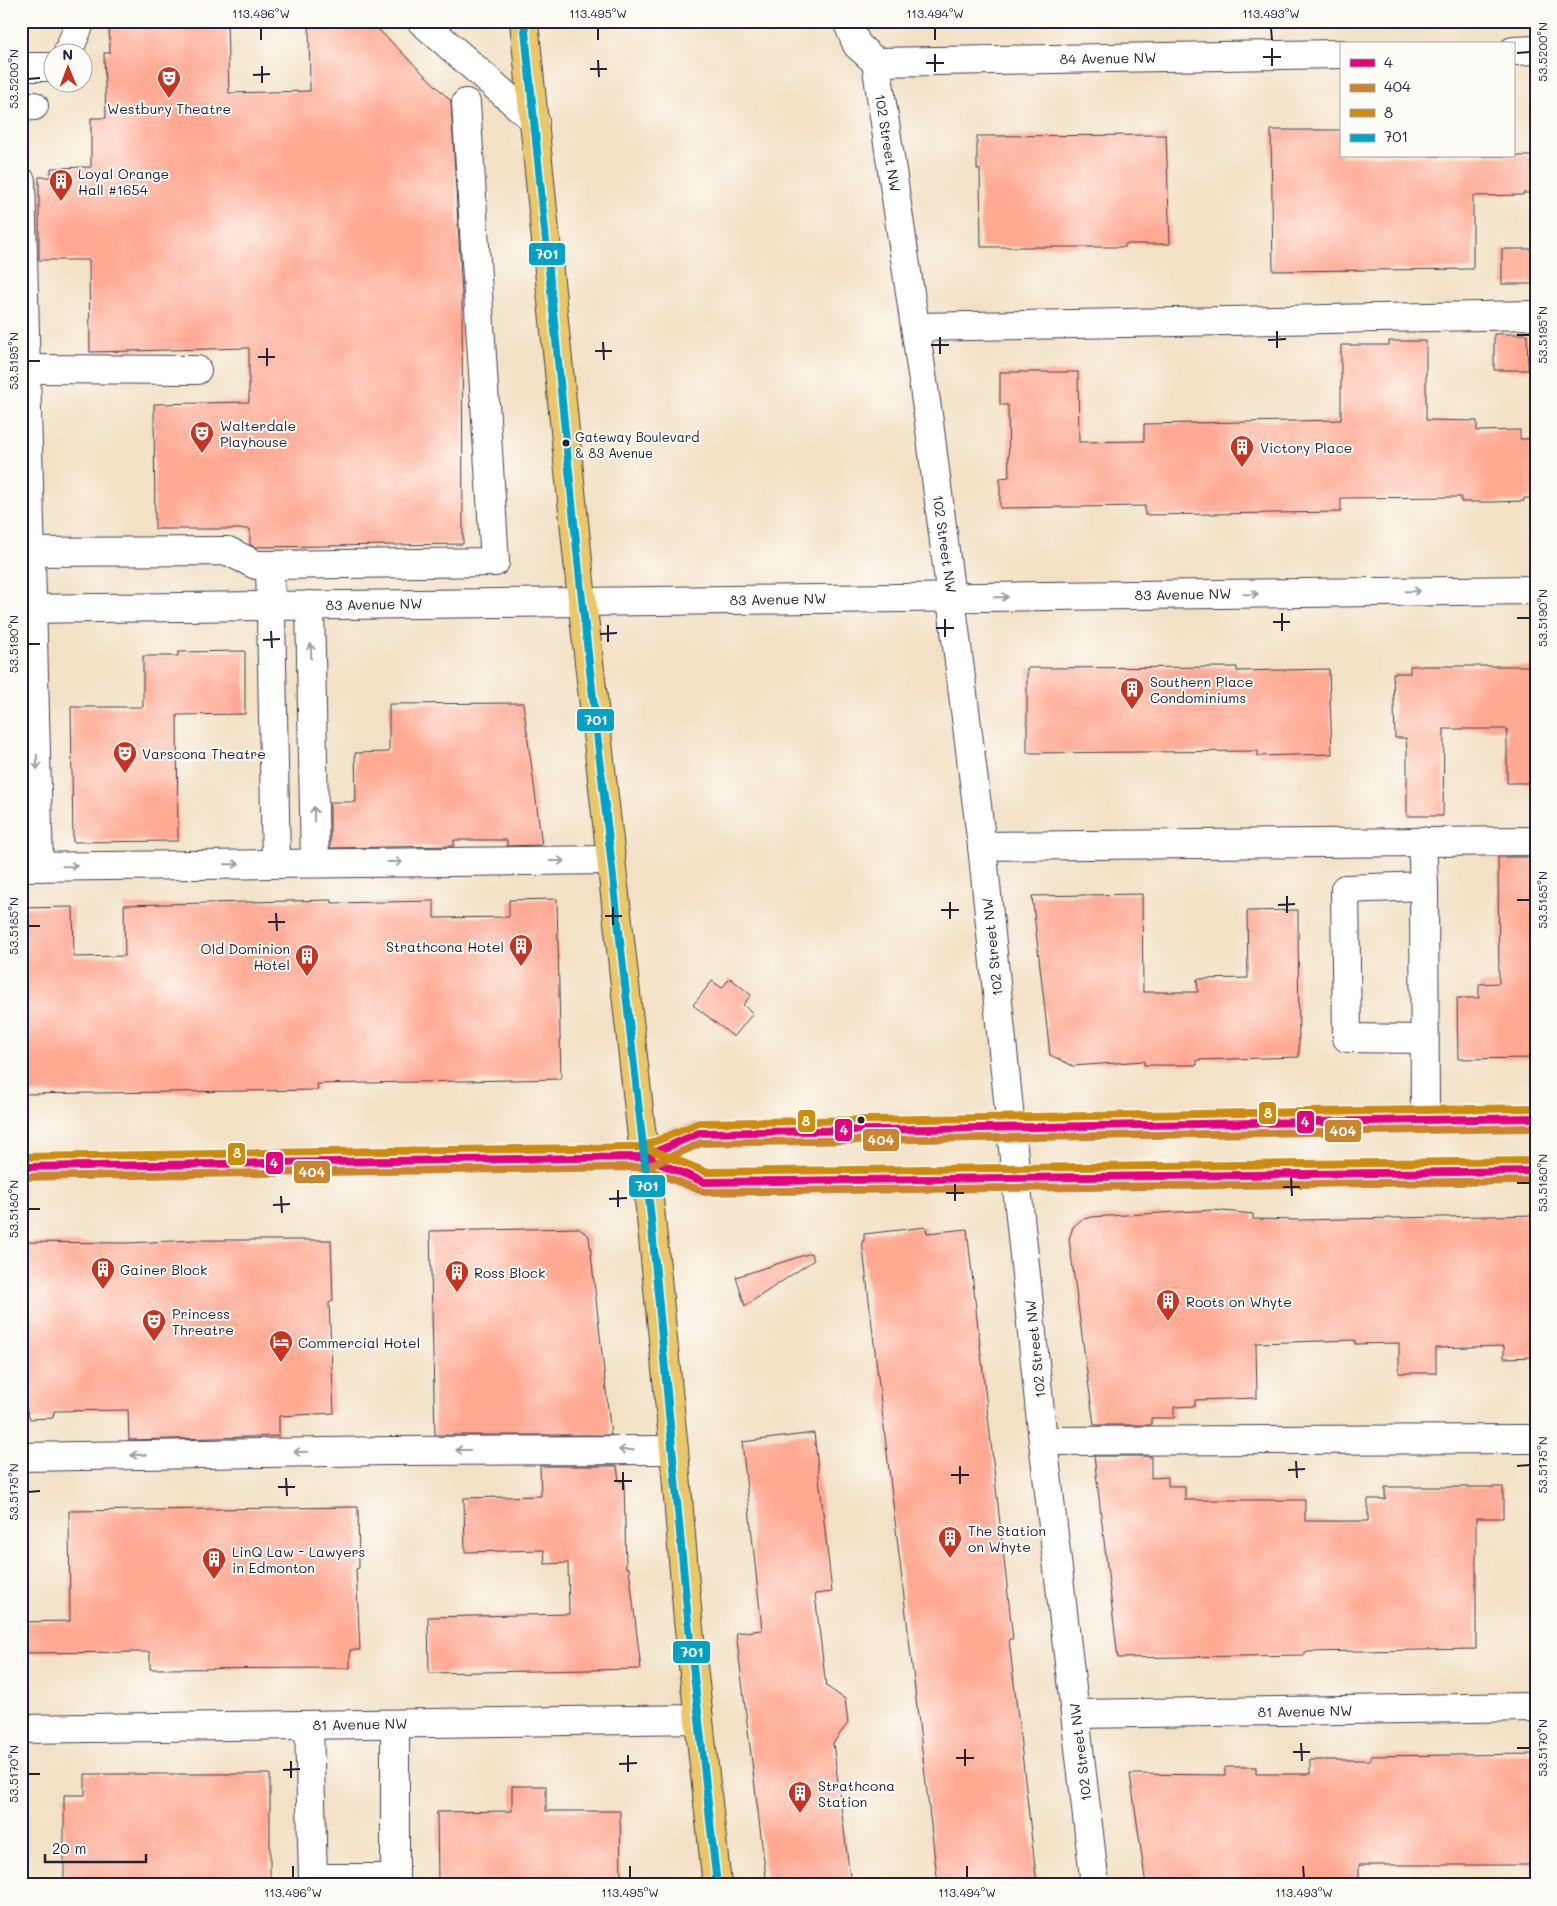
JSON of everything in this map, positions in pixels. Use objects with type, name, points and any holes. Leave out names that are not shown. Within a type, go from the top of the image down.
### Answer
[{"type":"main road","points":[[524,21],[583,602],[644,1157],[717,1885]]},
{"type":"main road","points":[[21,1167],[644,1157],[698,1133],[1536,1118]]},
{"type":"main road","points":[[644,1157],[704,1182],[1018,1179],[1536,1170]]},
{"type":"street","points":[[72,42],[81,21]]},
{"type":"street","points":[[421,21],[535,121]]},
{"type":"street","points":[[847,21],[857,45],[876,62]]},
{"type":"street","points":[[1514,51],[1536,50]]},
{"type":"street","name":"84 Avenue NW","points":[[876,62],[1340,54]]},
{"type":"street","name":"102 Street NW","points":[[876,62],[916,327],[952,598],[982,846],[1018,1179],[1043,1441],[1095,1885]]},
{"type":"street","points":[[21,68],[42,67]]},
{"type":"street","points":[[27,552],[228,551],[256,565],[494,562],[466,103]]},
{"type":"street","points":[[21,181],[27,369],[30,867],[611,860]]},
{"type":"street","points":[[916,327],[1536,315]]},
{"type":"street","points":[[27,369],[197,370]]},
{"type":"street","points":[[270,565],[276,863]]},
{"type":"street","name":"83 Avenue NW","points":[[27,609],[1536,590]]},
{"type":"street","points":[[310,605],[315,863]]},
{"type":"street","points":[[1422,841],[1424,886],[1423,1039],[1425,1120]]},
{"type":"street","points":[[982,846],[1536,841]]},
{"type":"street","points":[[1423,1039],[1347,1038],[1345,889],[1424,886]]},
{"type":"street","points":[[1043,1441],[1536,1440]]},
{"type":"street","points":[[21,1457],[401,1451],[674,1450]]},
{"type":"street","name":"81 Avenue NW","points":[[1075,1714],[1536,1707]]},
{"type":"street","name":"81 Avenue NW","points":[[21,1729],[699,1719]]},
{"type":"street","points":[[309,1725],[313,1878],[395,1878],[395,1724]]},
{"type":"building","points":[[109,21],[227,21],[229,93],[310,91],[309,21],[370,21],[451,101],[462,295],[463,544],[255,547],[250,545],[250,529],[155,529],[154,404],[249,402],[249,348],[90,352],[89,260],[39,260],[39,177],[51,177],[51,168],[91,167],[91,118],[106,118],[104,53],[110,53]]},
{"type":"building","points":[[1271,130],[1340,130],[1340,158],[1514,158],[1514,156],[1532,156],[1533,193],[1473,196],[1473,269],[1273,271]]},
{"type":"building","points":[[1166,135],[1170,244],[1125,244],[1125,247],[981,247],[980,170],[977,169],[977,136]]},
{"type":"building","points":[[1502,249],[1536,249],[1536,284],[1502,284]]},
{"type":"building","points":[[1494,334],[1527,334],[1528,370],[1494,370]]},
{"type":"building","points":[[1389,341],[1426,341],[1426,420],[1477,421],[1477,431],[1520,430],[1520,439],[1535,439],[1536,498],[1524,498],[1524,501],[1461,502],[1461,497],[1341,498],[1341,512],[1145,515],[1145,506],[1000,508],[1000,478],[1009,477],[1008,405],[1000,405],[1000,372],[1078,372],[1079,442],[1144,441],[1144,424],[1341,420],[1341,345],[1389,345]]},
{"type":"building","name":"Varscona Theatre","points":[[245,651],[245,714],[177,715],[178,841],[73,842],[71,707],[143,707],[143,656],[178,656],[178,652]]},
{"type":"building","points":[[1410,666],[1536,666],[1536,783],[1507,783],[1507,729],[1444,729],[1443,816],[1407,816],[1406,738],[1395,738],[1393,673],[1410,673]]},
{"type":"building","name":"Southern Place Condominiums","points":[[1237,667],[1237,671],[1329,669],[1332,754],[1258,756],[1258,751],[1027,753],[1027,668]]},
{"type":"building","points":[[523,703],[542,845],[507,846],[507,840],[454,840],[454,846],[330,848],[330,802],[356,802],[355,753],[389,752],[389,704]]},
{"type":"building","points":[[1498,857],[1536,857],[1536,1058],[1458,1059],[1457,998],[1479,998],[1479,984],[1499,983]]},
{"type":"building","points":[[1142,894],[1143,992],[1198,992],[1197,979],[1248,978],[1247,911],[1298,910],[1299,1057],[1197,1060],[1197,1065],[1144,1065],[1144,1061],[1073,1066],[1050,1055],[1032,896]]},
{"type":"building","points":[[557,899],[561,1079],[317,1084],[318,1090],[21,1094],[21,908],[73,907],[74,957],[125,956],[124,905],[332,900],[332,903],[434,901],[434,918],[509,917],[509,900]]},
{"type":"building","points":[[730,978],[751,995],[743,1005],[753,1013],[734,1037],[693,1005],[712,981],[722,988]]},
{"type":"building","points":[[1213,1210],[1253,1214],[1253,1219],[1300,1220],[1536,1215],[1536,1357],[1504,1358],[1504,1346],[1436,1348],[1436,1373],[1399,1373],[1399,1343],[1355,1344],[1355,1340],[1256,1343],[1257,1398],[1195,1400],[1195,1406],[1174,1407],[1174,1418],[1151,1418],[1151,1425],[1094,1425],[1069,1239],[1073,1227],[1081,1220],[1091,1217]]},
{"type":"building","name":"The Station on Whyte","points":[[926,1227],[927,1233],[967,1229],[1013,1639],[1009,1639],[1037,1885],[938,1885],[862,1241],[864,1241],[864,1234]]},
{"type":"building","points":[[578,1228],[589,1236],[611,1435],[435,1435],[430,1231]]},
{"type":"building","points":[[197,1240],[331,1240],[333,1301],[329,1303],[334,1413],[279,1416],[279,1436],[129,1440],[128,1410],[54,1411],[53,1418],[30,1419],[21,1395],[21,1242],[126,1243]]},
{"type":"building","points":[[811,1253],[814,1260],[745,1306],[736,1277]]},
{"type":"building","name":"Strathcona Station","points":[[814,1433],[832,1592],[815,1594],[826,1686],[845,1699],[848,1723],[833,1743],[851,1885],[767,1885],[736,1633],[762,1630],[742,1442]]},
{"type":"building","points":[[1094,1456],[1151,1456],[1151,1478],[1168,1477],[1168,1486],[1185,1486],[1185,1500],[1305,1500],[1305,1521],[1368,1521],[1368,1499],[1385,1499],[1385,1487],[1503,1487],[1503,1518],[1476,1518],[1476,1649],[1305,1652],[1305,1655],[1118,1658]]},
{"type":"building","points":[[540,1466],[617,1466],[619,1481],[624,1481],[626,1568],[629,1568],[641,1669],[429,1673],[428,1617],[569,1614],[568,1563],[545,1564],[544,1550],[465,1552],[464,1498],[541,1496]]},
{"type":"building","name":"LinQ Law - Lawyers in Edmonton","points":[[358,1507],[359,1568],[356,1569],[360,1650],[350,1650],[350,1668],[150,1669],[150,1652],[21,1653],[21,1622],[70,1621],[69,1511]]},
{"type":"building","points":[[1536,1754],[1536,1865],[1359,1865],[1359,1885],[1146,1885],[1130,1774],[1225,1775],[1225,1767],[1256,1767],[1256,1774],[1310,1774],[1310,1760],[1370,1760],[1370,1756]]},
{"type":"building","points":[[85,1774],[270,1774],[270,1885],[64,1885],[64,1795],[85,1795]]},
{"type":"building","points":[[512,1786],[546,1786],[546,1811],[620,1811],[621,1885],[438,1885],[437,1812],[512,1811]]},
{"type":"transit line","name":"701","points":[[524,21],[580,581],[651,1218],[688,1620],[717,1885]]},
{"type":"transit line","name":"8","points":[[618,1147],[642,1147],[699,1123],[1536,1108]]},
{"type":"transit line","name":"4","points":[[618,1157],[644,1157],[699,1133],[1536,1118]]},
{"type":"transit line","name":"404","points":[[618,1167],[647,1167],[701,1143],[1536,1128]]},
{"type":"transit line","name":"8","points":[[21,1157],[644,1147],[706,1172],[1536,1161]]},
{"type":"transit line","name":"4","points":[[21,1167],[644,1157],[704,1182],[1536,1171]]},
{"type":"transit line","name":"404","points":[[21,1177],[642,1167],[704,1192],[1536,1181]]},
{"type":"place","name":"Westbury Theatre","points":[[169,99]]},
{"type":"place","name":"Loyal Orange Hall #1654","points":[[61,202]]},
{"type":"place","name":"Gateway Boulevard & 83 Avenue","points":[[566,443]]},
{"type":"place","name":"Walterdale Playhouse","points":[[202,454]]},
{"type":"place","name":"Victory Place","points":[[1242,468]]},
{"type":"place","name":"Southern Place Condominiums","points":[[1132,710]]},
{"type":"place","name":"Varscona Theatre","points":[[125,774]]},
{"type":"place","name":"Strathcona Hotel","points":[[521,967]]},
{"type":"place","name":"Old Dominion Hotel","points":[[307,977]]},
{"type":"place","name":"Gainer Block","points":[[103,1290]]},
{"type":"place","name":"Ross Block","points":[[457,1293]]},
{"type":"place","name":"Roots on Whyte","points":[[1168,1322]]},
{"type":"place","name":"Princess Threatre","points":[[154,1342]]},
{"type":"place","name":"Commercial Hotel","points":[[281,1363]]},
{"type":"place","name":"The Station on Whyte","points":[[950,1559]]},
{"type":"place","name":"LinQ Law - Lawyers in Edmonton","points":[[214,1580]]},
{"type":"place","name":"Strathcona Station","points":[[800,1814]]}]
